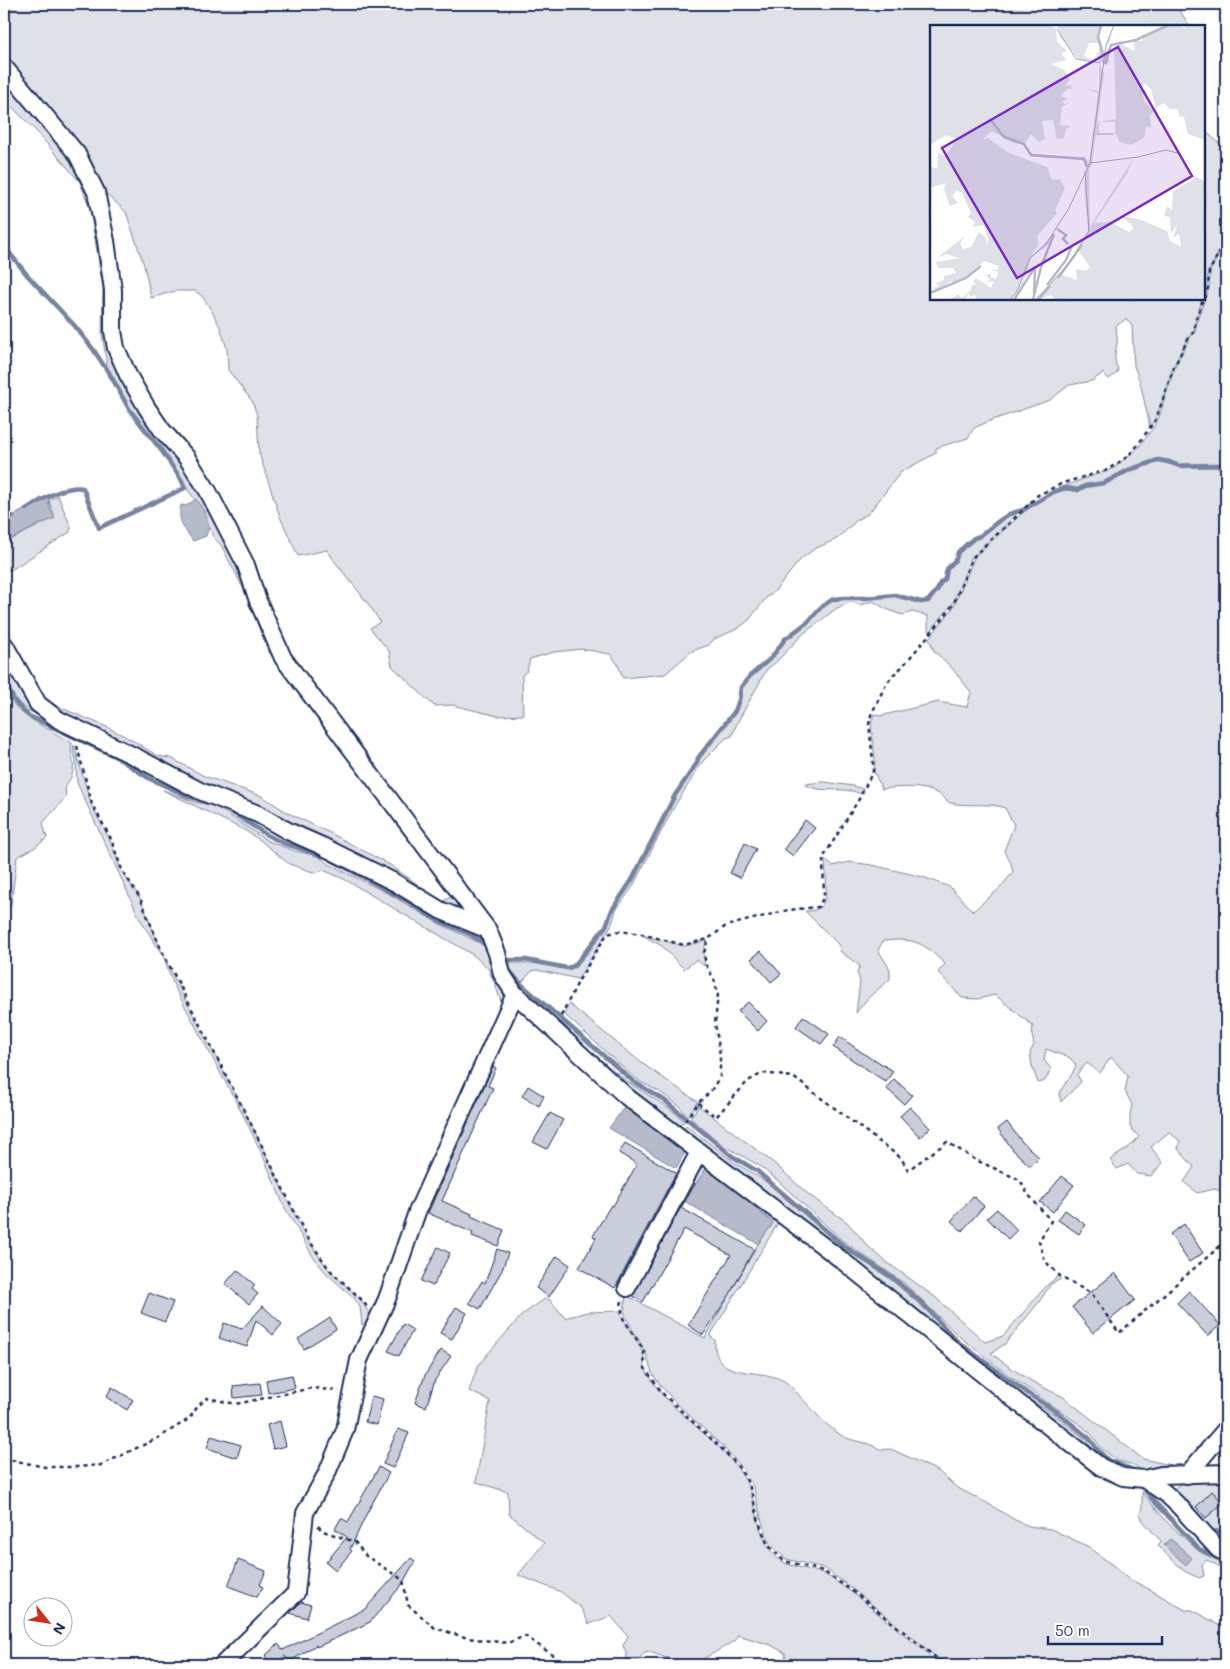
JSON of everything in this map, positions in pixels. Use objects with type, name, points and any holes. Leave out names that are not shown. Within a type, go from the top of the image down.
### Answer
[{"type":"street","points":[[4,67],[77,154],[96,192],[113,290],[112,332],[116,348],[147,408],[162,430],[187,458],[212,499],[246,565],[258,601],[283,658],[488,930],[497,953],[502,974],[515,994],[627,1097],[839,1258],[1016,1402],[1101,1467],[1123,1478],[1144,1479],[1161,1475],[1226,1473]]},
{"type":"street","points":[[4,644],[38,704],[59,720],[138,758],[200,791],[258,814],[288,831],[394,882],[440,910],[488,930]]},
{"type":"street","points":[[222,1665],[296,1593],[305,1513],[327,1472],[345,1430],[359,1360],[387,1299],[417,1212],[515,994]]},
{"type":"street","points":[[627,1288],[699,1152]]},
{"type":"street","points":[[1187,1475],[1226,1429]]},
{"type":"street","points":[[1144,1479],[1170,1498],[1218,1549],[1226,1553]]},
{"type":"path","points":[[1205,296],[1208,288],[1209,272],[1226,239]]},
{"type":"path","points":[[563,1012],[579,980],[607,934],[620,930],[684,945],[708,939],[726,926],[788,910],[818,907],[824,897],[823,858],[860,799],[873,771],[874,761],[869,724],[871,715],[886,686],[893,675],[945,616],[954,603],[972,558],[1038,494],[1107,470],[1127,457],[1137,446],[1156,419],[1174,367],[1194,331],[1196,318],[1203,300]]},
{"type":"path","points":[[74,741],[79,752],[92,804],[111,840],[122,870],[140,898],[161,950],[250,1122],[306,1237],[330,1269],[363,1301],[376,1323]]},
{"type":"path","points":[[676,1134],[698,1103],[711,1091],[720,1076],[720,1055],[715,1023],[718,994],[714,979],[706,966],[704,953],[708,939]]},
{"type":"path","points":[[698,1103],[716,1117],[748,1081],[763,1073],[793,1077],[901,1158],[908,1170],[947,1142],[976,1160],[1020,1180],[1027,1193],[1051,1221],[1039,1241],[1045,1261],[1062,1278],[1091,1292],[1119,1333],[1226,1241]]},
{"type":"path","points":[[627,1288],[621,1305],[623,1318],[644,1352],[645,1368],[662,1393],[722,1448],[737,1465],[749,1484],[768,1545],[784,1561],[823,1571],[855,1593],[945,1665]]},
{"type":"path","points":[[4,1456],[7,1459],[44,1466],[77,1467],[100,1465],[158,1438],[189,1419],[198,1406],[207,1398],[236,1404],[312,1388],[352,1392]]},
{"type":"path","points":[[305,1513],[324,1532],[355,1542],[366,1556],[403,1580],[408,1605],[435,1628],[468,1638],[508,1643],[525,1636],[560,1660],[562,1665]]},
{"type":"shaded area","points":[[4,4],[1175,4],[1189,25],[930,25],[930,300],[1203,300],[1196,318],[1194,331],[1187,339],[1173,367],[1161,405],[1150,427],[1140,382],[1134,366],[1132,326],[1126,319],[1116,326],[1115,362],[1118,369],[1117,373],[1109,379],[1103,373],[1092,381],[1069,385],[1050,400],[990,421],[974,428],[968,438],[936,448],[936,453],[901,472],[868,514],[858,519],[837,539],[814,549],[800,560],[749,620],[737,629],[714,639],[709,645],[692,651],[665,674],[623,678],[617,663],[610,654],[582,649],[554,652],[530,659],[527,671],[522,675],[523,715],[498,716],[452,705],[434,706],[392,666],[389,651],[370,628],[380,622],[368,603],[327,550],[298,556],[280,517],[259,453],[257,415],[252,401],[228,370],[227,349],[221,329],[203,297],[195,291],[175,291],[151,298],[144,265],[126,212],[109,196],[97,189],[4,62]]},
{"type":"shaded area","points":[[4,74],[74,157],[90,194],[108,297],[107,326],[180,461],[221,529],[288,676],[268,651],[243,588],[221,545],[213,537],[204,511],[187,489],[161,446],[145,429],[131,409],[107,365],[102,334],[103,288],[90,209],[80,182],[35,130],[4,99]]},
{"type":"shaded area","points":[[1205,131],[1226,149],[1226,238],[1208,272],[1205,293]]},
{"type":"shaded area","points":[[1226,242],[1226,463],[1179,464],[1169,460],[1158,459],[1129,468],[1103,482],[1084,485],[1076,489],[1065,487],[1056,489],[1114,468],[1138,448],[1153,428],[1159,417],[1175,366],[1195,331],[1209,288],[1210,272]]},
{"type":"shaded area","points":[[1161,462],[1180,467],[1226,467],[1226,1193],[1214,1189],[1197,1193],[1184,1182],[1194,1167],[1178,1149],[1180,1141],[1169,1132],[1151,1147],[1163,1163],[1151,1176],[1137,1174],[1128,1164],[1117,1169],[1110,1160],[1129,1147],[1139,1137],[1130,1127],[1132,1105],[1125,1091],[1128,1076],[1111,1057],[1100,1073],[1087,1063],[1077,1074],[1081,1082],[1061,1102],[1059,1093],[1076,1065],[1070,1058],[1046,1049],[1044,1060],[1051,1069],[1045,1081],[1038,1083],[1030,1053],[1034,1045],[1033,1026],[995,995],[978,999],[962,998],[938,972],[945,964],[930,950],[917,943],[903,940],[883,941],[878,950],[890,969],[890,979],[867,999],[856,1013],[860,982],[857,972],[860,966],[841,952],[838,944],[805,911],[817,909],[824,900],[826,894],[825,859],[832,866],[849,862],[872,865],[923,877],[950,887],[973,911],[1000,888],[1013,872],[1011,863],[1004,851],[1014,825],[1005,808],[992,805],[951,803],[939,794],[926,789],[903,787],[882,789],[874,772],[875,760],[871,724],[874,714],[880,716],[938,702],[967,707],[971,692],[951,667],[934,651],[929,638],[953,608],[975,556],[1026,510],[1046,496],[1065,490],[1077,491],[1085,486],[1106,484],[1133,470]]},
{"type":"shaded area","points":[[58,496],[71,527],[70,532],[11,570],[4,571],[4,543],[54,518],[49,499]]},
{"type":"shaded area","points":[[1020,511],[971,558],[953,603],[930,632],[928,616],[912,612],[904,615],[899,614],[873,601],[860,605],[851,602],[837,608],[803,634],[767,669],[737,723],[732,736],[726,738],[703,761],[674,807],[632,888],[616,910],[612,924],[578,979],[537,970],[532,971],[522,982],[512,972],[508,963],[538,963],[569,970],[576,966],[592,948],[606,927],[613,910],[633,880],[658,835],[676,795],[698,762],[699,757],[735,712],[740,700],[742,687],[771,658],[785,640],[809,622],[820,609],[834,600],[895,596],[921,603],[928,602],[939,590],[941,583],[946,580],[948,569],[953,565],[958,552],[1000,521]]},
{"type":"shaded area","points":[[4,628],[45,699],[107,727],[158,756],[171,758],[204,776],[262,796],[288,813],[392,866],[442,902],[453,896],[459,903],[456,908],[450,910],[228,796],[51,711],[4,636]]},
{"type":"shaded area","points":[[4,650],[36,705],[36,714],[19,703],[9,688],[6,679]]},
{"type":"shaded area","points":[[4,682],[10,698],[18,709],[29,718],[72,743],[73,767],[72,775],[66,785],[66,797],[43,823],[47,838],[17,857],[11,905],[4,909]]},
{"type":"shaded area","points":[[74,745],[91,804],[110,840],[121,870],[140,898],[177,984],[250,1122],[306,1238],[329,1270],[362,1301],[369,1313],[370,1320],[362,1325],[360,1307],[354,1298],[326,1273],[312,1255],[284,1206],[245,1119],[174,986],[163,956],[140,919],[77,783]]},
{"type":"shaded area","points":[[824,782],[863,789],[861,794],[847,790],[818,789],[804,784]]},
{"type":"shaded area","points":[[163,790],[195,802],[215,806],[268,841],[295,851],[318,856],[327,863],[391,895],[440,924],[480,943],[488,950],[506,990],[503,1008],[488,968],[473,955],[344,879],[323,870],[316,873],[289,864],[260,840],[244,830]]},
{"type":"shaded area","points":[[642,935],[684,946],[707,940],[703,953],[705,966],[696,960],[684,969],[662,946]]},
{"type":"shaded area","points":[[569,1004],[643,1064],[698,1102],[687,1116],[678,1105],[660,1092],[639,1081],[564,1014]]},
{"type":"shaded area","points":[[560,1021],[618,1074],[684,1121],[677,1130],[555,1027]]},
{"type":"shaded area","points":[[699,1106],[775,1164],[809,1195],[847,1222],[869,1247],[935,1297],[985,1342],[1003,1336],[1048,1284],[1059,1276],[1061,1279],[1051,1284],[1005,1344],[991,1353],[1025,1377],[1062,1396],[1143,1459],[1180,1467],[1141,1470],[1134,1465],[1118,1461],[1102,1449],[1091,1434],[1082,1426],[1007,1374],[960,1337],[904,1283],[843,1241],[776,1179],[758,1165],[723,1145],[690,1118]]},
{"type":"shaded area","points":[[686,1125],[734,1162],[765,1181],[844,1249],[888,1277],[926,1310],[953,1339],[981,1363],[1032,1401],[1054,1414],[1084,1438],[1098,1455],[1122,1474],[680,1133]]},
{"type":"shaded area","points":[[704,1162],[781,1218],[710,1336],[715,1340],[716,1353],[721,1362],[738,1370],[772,1376],[784,1381],[828,1426],[846,1438],[870,1445],[879,1450],[891,1449],[938,1471],[956,1487],[1015,1520],[1029,1526],[1051,1529],[1089,1547],[1127,1578],[1185,1610],[1192,1610],[1200,1614],[1225,1629],[1226,1665],[946,1665],[824,1568],[786,1559],[770,1544],[753,1486],[740,1465],[660,1385],[652,1373],[645,1351],[624,1311],[626,1295],[705,1338],[758,1244],[773,1223],[708,1166],[696,1184],[693,1181]]},
{"type":"shaded area","points":[[546,1298],[550,1300],[565,1318],[587,1312],[620,1311],[639,1344],[643,1353],[645,1368],[657,1388],[722,1450],[742,1475],[753,1498],[765,1540],[777,1557],[787,1564],[828,1576],[854,1594],[942,1665],[786,1665],[785,1653],[771,1645],[738,1635],[734,1641],[694,1664],[681,1663],[647,1651],[635,1662],[626,1663],[627,1655],[623,1646],[628,1636],[611,1616],[589,1624],[581,1608],[561,1592],[518,1575],[544,1543],[509,1514],[508,1492],[476,1482],[490,1401],[469,1391],[478,1365],[522,1315]]},
{"type":"shaded area","points":[[1226,1476],[1226,1529],[1205,1530],[1172,1490],[1190,1477]]},
{"type":"shaded area","points":[[1142,1492],[1167,1522],[1202,1553],[1226,1565],[1226,1570],[1207,1560],[1202,1564],[1204,1576],[1199,1578],[1184,1571],[1158,1546],[1161,1541],[1143,1521],[1140,1514]]},
{"type":"water","points":[[47,497],[49,499],[49,507],[55,518],[4,543],[4,521]]},
{"type":"water","points":[[196,499],[204,511],[209,527],[206,536],[193,541],[182,524],[180,511],[181,505],[186,506]]},
{"type":"water","points":[[625,1106],[685,1152],[676,1168],[609,1128]]},
{"type":"water","points":[[708,1166],[773,1223],[758,1244],[684,1201]]},
{"type":"water","points":[[1171,1539],[1192,1558],[1186,1565],[1164,1545]]},
{"type":"building","points":[[805,820],[815,828],[793,856],[784,849]]},
{"type":"building","points":[[745,843],[756,849],[740,878],[730,873]]},
{"type":"building","points":[[761,951],[781,974],[771,982],[751,959]]},
{"type":"building","points":[[748,1002],[767,1021],[758,1031],[738,1011]]},
{"type":"building","points":[[803,1016],[829,1034],[821,1044],[796,1027]]},
{"type":"building","points":[[840,1037],[873,1060],[893,1071],[886,1082],[833,1047]]},
{"type":"building","points":[[493,1066],[496,1068],[488,1086],[493,1088],[442,1201],[504,1230],[498,1246],[472,1236],[473,1233],[428,1213]]},
{"type":"building","points":[[894,1079],[912,1095],[904,1104],[886,1088]]},
{"type":"building","points":[[528,1086],[544,1096],[539,1106],[522,1096]]},
{"type":"building","points":[[910,1107],[930,1128],[920,1137],[900,1116]]},
{"type":"building","points":[[550,1113],[563,1120],[547,1149],[533,1142]]},
{"type":"building","points":[[1007,1122],[1022,1142],[1039,1157],[1030,1166],[1013,1150],[998,1129]]},
{"type":"building","points":[[625,1143],[676,1173],[615,1288],[579,1268],[596,1238],[593,1236],[637,1164],[619,1153]]},
{"type":"building","points":[[1062,1176],[1074,1185],[1053,1212],[1040,1202]]},
{"type":"building","points":[[694,1183],[681,1208],[754,1249],[730,1294],[703,1335],[688,1325],[731,1255],[684,1229],[643,1302],[633,1296]]},
{"type":"building","points":[[973,1196],[984,1206],[962,1231],[951,1221]]},
{"type":"building","points":[[997,1209],[1017,1230],[1008,1239],[987,1218]]},
{"type":"building","points":[[1065,1210],[1086,1225],[1079,1234],[1058,1220]]},
{"type":"building","points":[[1184,1224],[1203,1253],[1189,1262],[1170,1234]]},
{"type":"building","points":[[438,1247],[450,1253],[433,1286],[421,1281]]},
{"type":"building","points":[[497,1249],[508,1253],[502,1270],[480,1309],[469,1303],[482,1281],[485,1283]]},
{"type":"building","points":[[557,1256],[570,1265],[549,1297],[536,1288]]},
{"type":"building","points":[[237,1270],[255,1285],[252,1289],[258,1294],[249,1304],[225,1284]]},
{"type":"building","points":[[1115,1273],[1135,1300],[1093,1333],[1072,1307]]},
{"type":"building","points":[[1189,1291],[1220,1325],[1208,1336],[1177,1303]]},
{"type":"building","points":[[149,1293],[173,1302],[165,1322],[141,1313]]},
{"type":"building","points":[[263,1306],[282,1324],[273,1335],[256,1320],[247,1347],[219,1338],[224,1323],[242,1329]]},
{"type":"building","points":[[456,1307],[467,1313],[452,1339],[440,1333]]},
{"type":"building","points":[[330,1318],[336,1329],[304,1349],[298,1339]]},
{"type":"building","points":[[403,1324],[413,1330],[399,1356],[388,1351]]},
{"type":"building","points":[[441,1350],[451,1356],[435,1380],[426,1407],[415,1403],[425,1375]]},
{"type":"building","points":[[292,1375],[295,1388],[268,1393],[266,1380]]},
{"type":"building","points":[[260,1383],[262,1395],[234,1398],[233,1386]]},
{"type":"building","points":[[112,1387],[133,1400],[127,1410],[106,1397]]},
{"type":"building","points":[[372,1396],[383,1399],[377,1425],[365,1422]]},
{"type":"building","points":[[280,1421],[286,1446],[273,1449],[267,1425]]},
{"type":"building","points":[[398,1429],[409,1433],[393,1468],[383,1464]]},
{"type":"building","points":[[211,1436],[241,1445],[237,1458],[207,1448]]},
{"type":"building","points":[[379,1467],[389,1473],[367,1513],[350,1549],[352,1551],[336,1570],[326,1562],[347,1537],[335,1529],[341,1518],[348,1522]]},
{"type":"building","points":[[1212,1491],[1223,1503],[1206,1518],[1196,1507]]},
{"type":"building","points":[[411,1558],[415,1561],[401,1586],[370,1622],[317,1647],[316,1645],[289,1662],[285,1656],[273,1665],[265,1656],[278,1644],[283,1650],[365,1609]]},
{"type":"building","points":[[238,1560],[266,1571],[260,1585],[263,1587],[257,1597],[228,1586]]},
{"type":"building","points":[[301,1602],[311,1605],[307,1618],[290,1613]]},
{"type":"waterway","points":[[4,246],[93,349],[129,409],[161,450],[185,488],[99,528],[83,488],[61,491],[26,509]]},
{"type":"waterway","points":[[502,960],[526,960],[567,968],[574,966],[606,926],[612,910],[632,880],[675,795],[697,763],[698,758],[735,711],[741,687],[750,676],[771,658],[785,639],[809,621],[820,608],[833,599],[895,595],[921,602],[928,601],[938,589],[940,583],[945,579],[947,569],[956,559],[958,552],[974,538],[980,536],[1009,514],[1023,510],[1055,491],[1066,488],[1078,490],[1085,486],[1104,483],[1129,470],[1158,460],[1179,466],[1226,465]]},
{"type":"waterway","points":[[4,521],[13,516]]},
{"type":"waterway","points":[[4,676],[13,698],[29,716],[118,758],[150,779],[185,795],[209,803]]},
{"type":"waterway","points":[[228,810],[267,835],[283,843],[326,857],[407,901],[431,917],[471,935],[488,946]]},
{"type":"waterway","points":[[509,970],[521,984],[634,1082],[664,1100],[732,1156],[757,1171],[844,1246],[894,1279],[922,1303],[958,1342],[1030,1395],[1057,1412],[1089,1438],[1108,1460],[1136,1471],[1137,1474]]},
{"type":"waterway","points":[[1140,1484],[1199,1549],[1226,1562]]},
{"type":"waterway","points":[[1208,1533],[1226,1531]]}]
